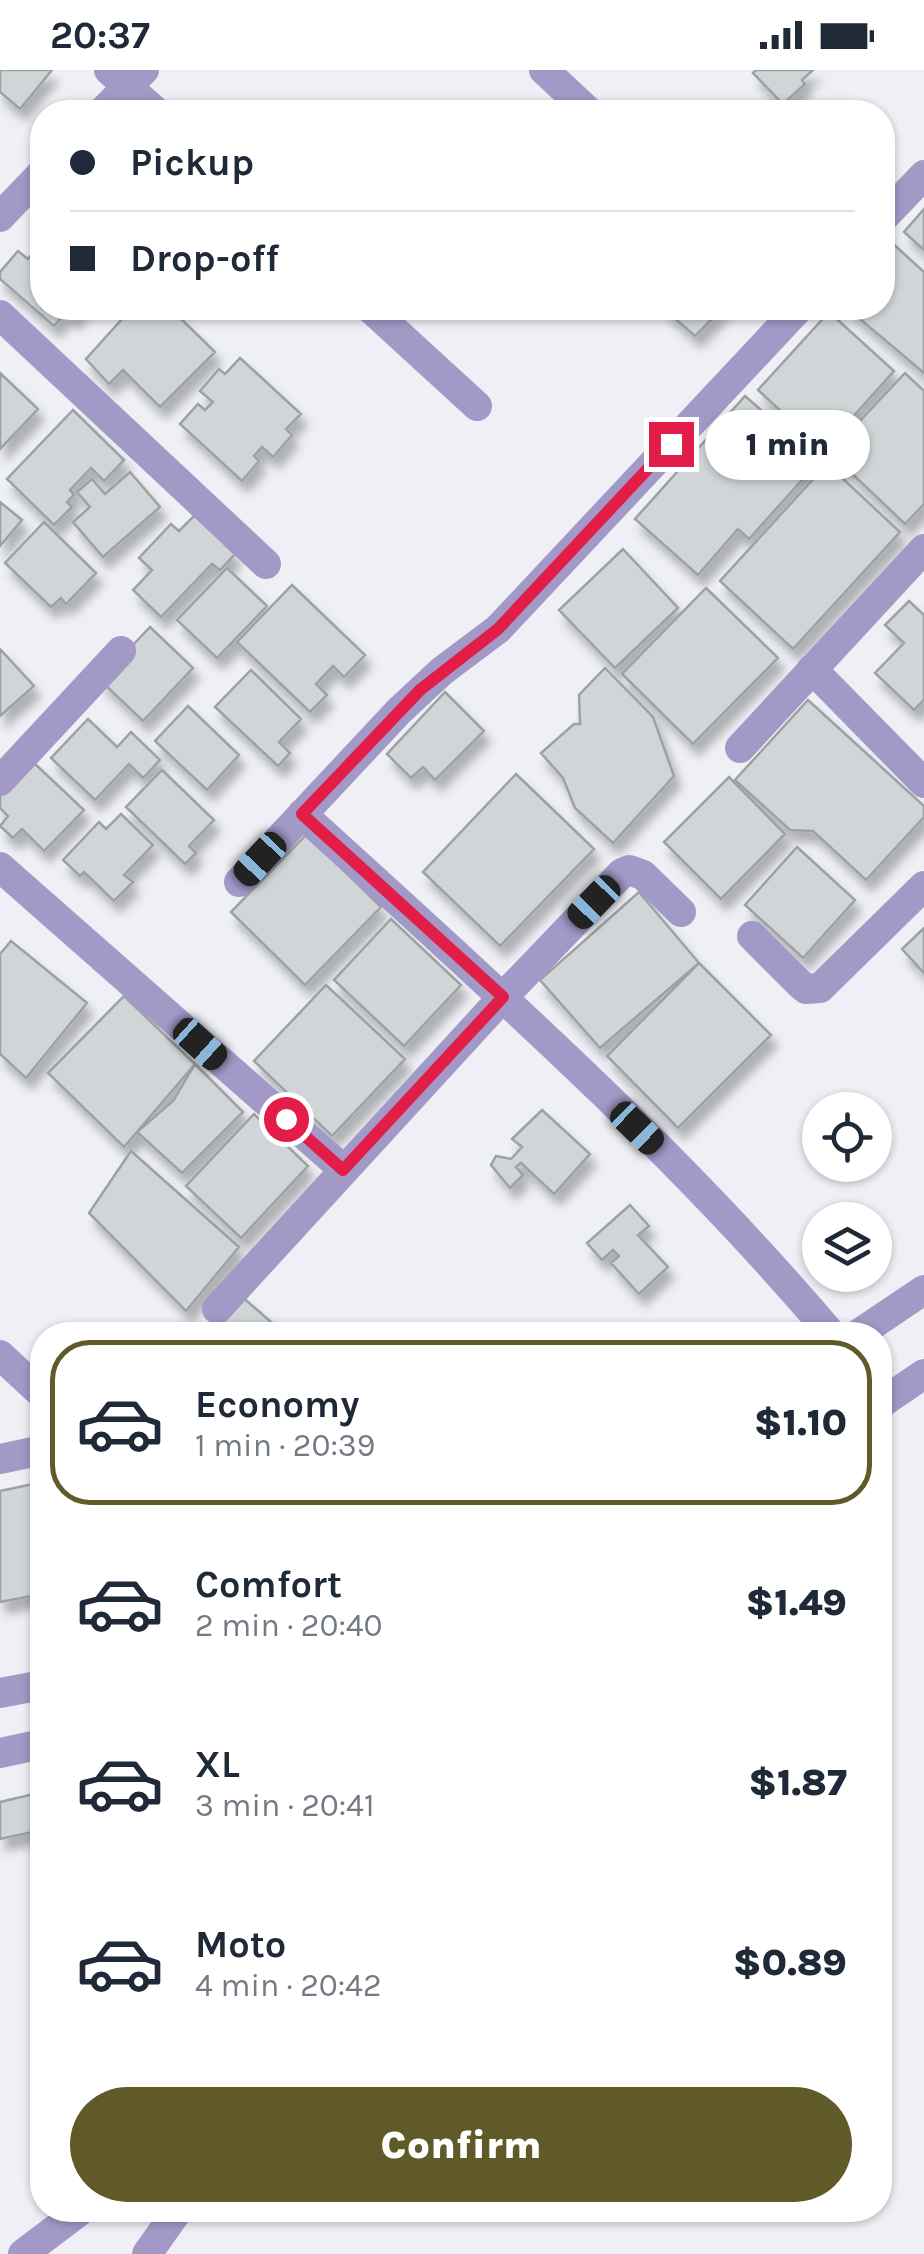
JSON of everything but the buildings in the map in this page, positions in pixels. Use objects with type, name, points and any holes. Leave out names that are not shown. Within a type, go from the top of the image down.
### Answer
[{"type":"street","points":[[544,70],[576,100]]},
{"type":"street","points":[[110,100],[127,76],[146,100]]},
{"type":"street","points":[[895,205],[924,175]]},
{"type":"street","points":[[0,217],[30,186]]},
{"type":"street","points":[[0,315],[266,564]]},
{"type":"street","points":[[383,320],[478,406]]},
{"type":"street","points":[[239,882],[420,690],[498,629],[788,320]]},
{"type":"street","points":[[740,748],[924,549]]},
{"type":"street","points":[[0,781],[121,651]]},
{"type":"street","points":[[812,669],[924,783]]},
{"type":"street","points":[[302,814],[503,997],[744,1234],[821,1322]]},
{"type":"street","points":[[0,867],[343,1170]]},
{"type":"street","points":[[217,1309],[622,873],[629,870],[643,875],[682,912]]},
{"type":"street","points":[[752,936],[806,989],[820,988],[924,886]]},
{"type":"street","points":[[876,1322],[924,1290]]},
{"type":"street","points":[[0,1355],[30,1383]]},
{"type":"street","points":[[892,1395],[924,1374]]},
{"type":"street","points":[[0,1459],[30,1453]]},
{"type":"street","points":[[0,1693],[30,1687]]},
{"type":"street","points":[[0,1753],[30,1747]]},
{"type":"street","points":[[23,2254],[66,2222]]},
{"type":"street","points":[[148,2254],[170,2222]]},
{"type":"route","points":[[286,1119],[343,1170],[503,997],[302,814],[420,690],[498,629],[671,444]]}]
